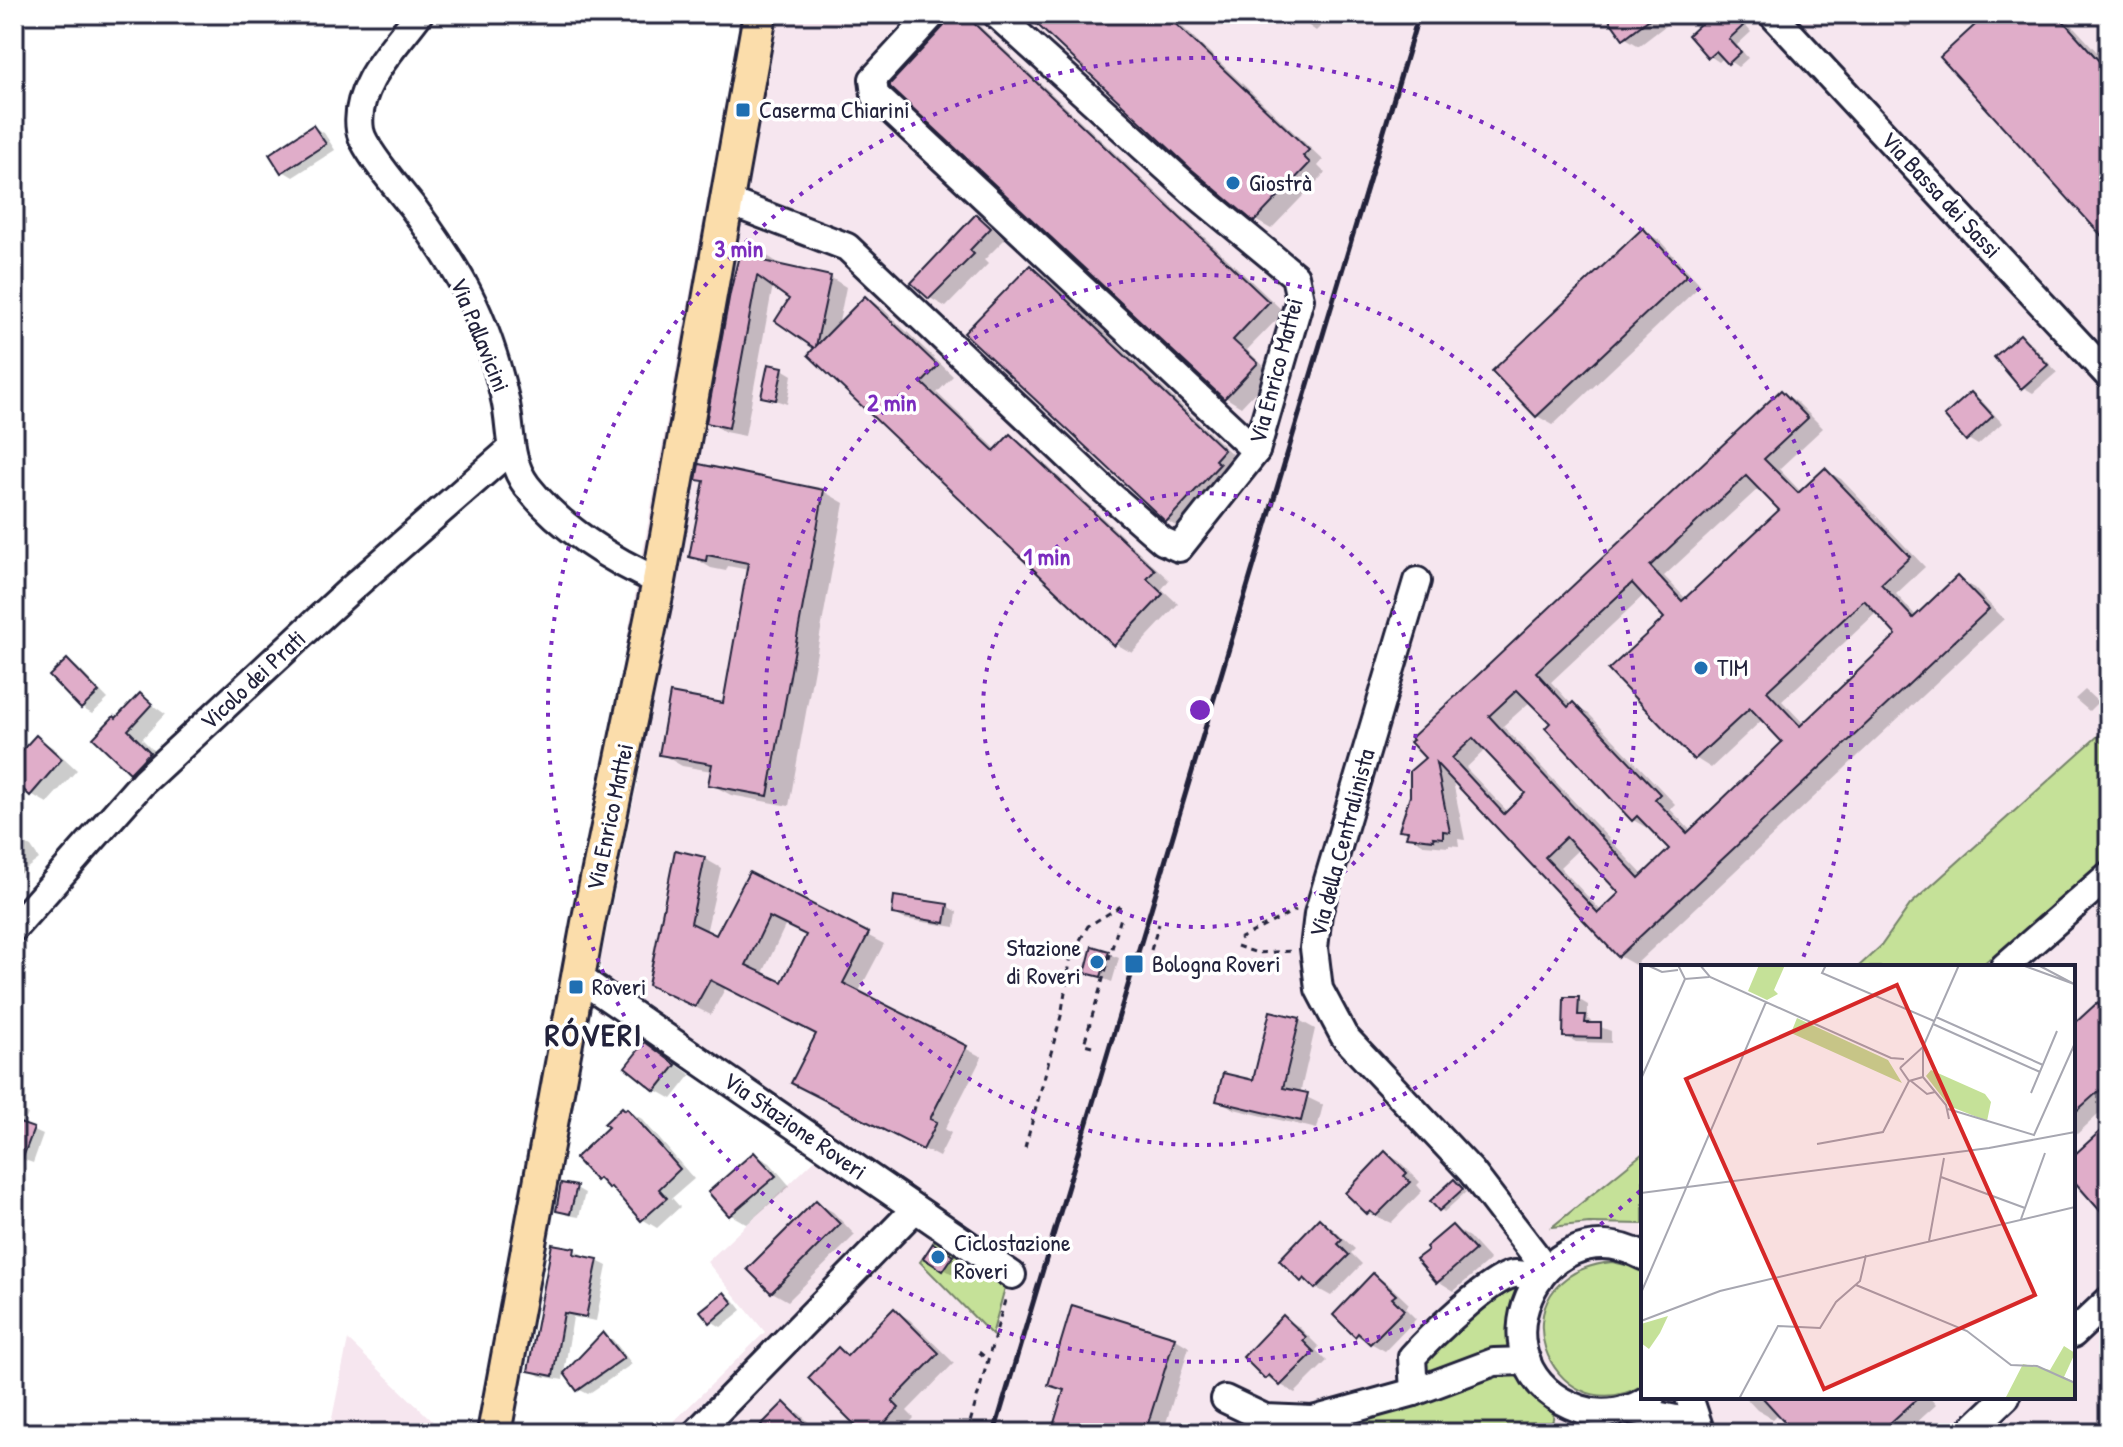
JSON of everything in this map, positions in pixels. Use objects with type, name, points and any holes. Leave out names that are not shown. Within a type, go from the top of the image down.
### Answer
[{"type":"main road","name":"Via Enrico Mattei","points":[[494,1433],[578,977],[659,581],[760,14]]},
{"type":"street","name":"Via Pallavicini","points":[[419,14],[369,82],[361,106],[360,131],[468,292],[500,379],[506,403],[510,450],[526,484],[551,512],[584,538],[659,581]]},
{"type":"street","points":[[933,14],[873,79],[875,95],[1256,451]]},
{"type":"street","name":"Via Enrico Mattei","points":[[727,201],[847,247],[1102,488],[1163,541],[1179,548],[1256,451],[1300,299],[1295,276],[1192,191],[996,14]]},
{"type":"street","name":"Via Bassa dei Sassi","points":[[1772,14],[2109,376]]},
{"type":"street","name":"Vicolo dei Prati","points":[[14,928],[144,781],[351,589],[510,450]]},
{"type":"street","name":"Via della Centralinista","points":[[1417,581],[1318,914],[1314,950],[1319,989],[1344,1036],[1471,1171],[1542,1274]]},
{"type":"street","points":[[2006,965],[2109,875]]},
{"type":"street","name":"Via Stazione Roveri","points":[[578,977],[1012,1275]]},
{"type":"street","points":[[696,1433],[915,1209]]},
{"type":"street","points":[[1641,1255],[1601,1246],[1581,1249],[1562,1257],[1542,1274],[1525,1302],[1521,1322],[1527,1361],[1537,1379],[1550,1393],[1567,1404],[1586,1411],[1606,1412],[1626,1409],[1647,1399]]},
{"type":"street","points":[[1414,1392],[1412,1357],[1426,1341],[1492,1284],[1514,1274],[1542,1274]]},
{"type":"street","points":[[2075,1332],[2109,1300]]},
{"type":"street","points":[[1225,1399],[1280,1426],[1414,1392],[1494,1362],[1527,1361]]},
{"type":"street","points":[[1690,1399],[1700,1433]]},
{"type":"street","points":[[1968,1433],[2004,1399]]},
{"type":"street","points":[[1626,1409],[1676,1419],[1700,1433]]},
{"type":"path","points":[[1025,1148],[1061,1016],[1071,956],[1088,926],[1121,906]]},
{"type":"path","points":[[1239,939],[1299,909]]},
{"type":"path","points":[[1092,1046],[1084,1044],[1122,914]]},
{"type":"path","points":[[1151,950],[1159,924]]},
{"type":"path","points":[[1237,946],[1257,953],[1314,950]]},
{"type":"path","points":[[967,1433],[1012,1275]]},
{"type":"path","points":[[979,1352],[988,1360]]},
{"type":"shaded area","points":[[741,14],[2109,14],[2109,1433],[662,1433],[765,1332],[707,1262],[819,1156],[611,1016],[597,1012],[605,981],[600,963],[643,755],[610,732]]},
{"type":"shaded area","points":[[348,1340],[445,1433],[329,1433]]},
{"type":"green space","points":[[2109,726],[2109,860],[1993,964],[1989,959],[1982,965],[1860,965],[1881,946],[1910,905]]},
{"type":"green space","points":[[1641,1155],[1641,1224],[1589,1223],[1552,1227]]},
{"type":"green space","points":[[937,1237],[1006,1284],[992,1335],[920,1262],[923,1258],[943,1270],[953,1256],[933,1243]]},
{"type":"green space","points":[[1612,1262],[1635,1267],[1641,1272],[1641,1386],[1610,1396],[1581,1390],[1559,1373],[1545,1349],[1542,1321],[1551,1295],[1574,1273]]},
{"type":"green space","points":[[1505,1288],[1519,1289],[1514,1346],[1424,1375],[1419,1367],[1496,1292]]},
{"type":"green space","points":[[1511,1375],[1527,1379],[1555,1407],[1552,1424],[1542,1433],[1313,1433],[1488,1376]]},
{"type":"building","points":[[949,14],[964,14],[1269,302],[1233,340],[1258,363],[1224,399],[890,87],[945,25]]},
{"type":"building","points":[[1026,14],[1165,14],[1309,150],[1303,156],[1310,163],[1254,222],[1190,168]]},
{"type":"building","points":[[1605,14],[1656,14],[1623,39]]},
{"type":"building","points":[[1711,14],[1733,14],[1743,26],[1729,39],[1741,52],[1728,64],[1716,51],[1708,58],[1688,35]]},
{"type":"building","points":[[1987,14],[2057,14],[2109,72],[2109,244],[1940,57]]},
{"type":"building","points":[[313,125],[326,144],[281,173],[269,154]]},
{"type":"building","points":[[976,214],[991,228],[970,250],[974,254],[929,299],[911,283]]},
{"type":"building","points":[[1643,228],[1687,275],[1536,417],[1492,371]]},
{"type":"building","points":[[741,247],[765,253],[763,261],[831,276],[816,346],[865,296],[938,366],[922,383],[994,451],[1010,434],[1155,570],[1147,579],[1163,594],[1114,646],[808,355],[814,348],[775,321],[789,299],[757,276],[729,428],[706,423]]},
{"type":"building","points":[[1030,265],[1224,450],[1215,460],[1220,464],[1166,522],[964,333]]},
{"type":"building","points":[[2020,334],[2048,365],[2021,389],[1994,357]]},
{"type":"building","points":[[768,364],[783,367],[776,400],[761,397]]},
{"type":"building","points":[[1781,390],[1808,418],[1764,459],[1798,493],[1825,468],[1910,557],[1881,584],[1913,618],[1957,576],[1989,609],[1618,957],[1436,763],[1450,832],[1443,831],[1443,838],[1433,837],[1434,840],[1406,837],[1408,831],[1399,830],[1410,796],[1410,771],[1425,758],[1410,742],[1413,740],[1411,738]],"holes":[[[1746,476],[1779,510],[1682,601],[1650,566]],[[1632,583],[1664,618],[1608,670],[1694,760],[1750,708],[1782,742],[1687,833],[1655,799],[1660,794],[1573,702],[1568,707],[1536,672]],[[1864,600],[1896,635],[1800,726],[1767,691]],[[1517,690],[1550,723],[1545,728],[1632,821],[1637,816],[1669,849],[1639,878],[1489,716]],[[1473,738],[1525,793],[1504,814],[1452,758]],[[1566,837],[1619,893],[1598,913],[1545,857]]]},
{"type":"building","points":[[1971,392],[1993,416],[1966,441],[1944,416]]},
{"type":"building","points":[[699,464],[824,490],[768,796],[708,785],[712,764],[659,755],[670,693],[723,703],[748,563],[707,555],[706,561],[689,557],[704,481],[696,480]]},
{"type":"building","points":[[67,659],[99,692],[81,709],[49,676]]},
{"type":"building","points":[[140,693],[152,704],[128,730],[150,752],[130,773],[93,738]]},
{"type":"building","points":[[36,735],[62,759],[30,796],[14,781],[14,759]]},
{"type":"building","points":[[675,850],[705,857],[691,923],[716,935],[749,872],[869,933],[843,983],[967,1046],[930,1119],[937,1122],[923,1150],[791,1083],[816,1034],[710,980],[695,1007],[648,985]],"holes":[[[769,917],[806,935],[782,982],[746,965]]]},
{"type":"building","points":[[894,896],[948,904],[945,923],[892,914]]},
{"type":"building","name":"Stazione di Roveri","points":[[1092,946],[1109,951],[1101,977],[1085,973]]},
{"type":"building","points":[[1564,997],[1579,997],[1578,1015],[1586,1015],[1585,1023],[1601,1023],[1601,1038],[1563,1037]]},
{"type":"building","points":[[2097,1003],[2109,1016],[2109,1099],[2100,1090],[2075,1112],[2075,1023]]},
{"type":"building","points":[[1270,1011],[1300,1018],[1283,1088],[1308,1093],[1301,1121],[1216,1101],[1223,1073],[1253,1080]]},
{"type":"building","points":[[645,1042],[676,1065],[655,1091],[625,1067]]},
{"type":"building","points":[[622,1107],[627,1108],[680,1169],[659,1189],[667,1198],[641,1221],[611,1187],[609,1189],[599,1178],[596,1181],[575,1158],[608,1127],[604,1124]]},
{"type":"building","points":[[14,1121],[34,1128],[16,1176],[14,1176]]},
{"type":"building","points":[[2109,1123],[2109,1221],[2075,1182],[2075,1154]]},
{"type":"building","points":[[1385,1151],[1407,1173],[1404,1176],[1410,1182],[1376,1216],[1370,1211],[1367,1214],[1345,1193]]},
{"type":"building","points":[[754,1152],[776,1176],[729,1216],[708,1192]]},
{"type":"building","points":[[1454,1179],[1463,1189],[1439,1211],[1430,1201]]},
{"type":"building","points":[[561,1183],[577,1186],[570,1214],[556,1211]]},
{"type":"building","points":[[816,1200],[840,1224],[771,1293],[747,1269]]},
{"type":"building","points":[[1319,1218],[1342,1240],[1338,1244],[1349,1255],[1315,1289],[1304,1278],[1301,1282],[1279,1260]]},
{"type":"building","points":[[1452,1225],[1475,1250],[1437,1283],[1416,1259]]},
{"type":"building","name":"Ciclostazione Roveri","points":[[933,1243],[953,1256],[943,1271],[923,1258]]},
{"type":"building","points":[[552,1244],[575,1248],[574,1254],[598,1259],[586,1317],[564,1313],[553,1376],[528,1371]]},
{"type":"building","points":[[1373,1273],[1396,1295],[1392,1298],[1404,1310],[1370,1344],[1358,1333],[1355,1337],[1333,1315]]},
{"type":"building","points":[[724,1292],[733,1303],[710,1323],[700,1311]]},
{"type":"building","points":[[1072,1305],[1175,1337],[1145,1433],[1051,1433],[1064,1390],[1048,1385]]},
{"type":"building","points":[[894,1308],[939,1353],[892,1401],[899,1408],[875,1433],[863,1433],[808,1378],[838,1347],[847,1356]]},
{"type":"building","points":[[1283,1315],[1306,1337],[1303,1341],[1314,1352],[1280,1386],[1269,1375],[1265,1379],[1243,1357]]},
{"type":"building","points":[[603,1332],[624,1358],[577,1391],[564,1373]]},
{"type":"building","points":[[1764,1399],[1917,1399],[1879,1433],[1795,1433]]},
{"type":"building","points":[[784,1402],[815,1433],[753,1433]]},
{"type":"railway","points":[[994,1433],[1419,14]]},
{"type":"place","name":"Caserma Chiarini","points":[[743,110]]},
{"type":"place","name":"Giostrà","points":[[1233,183]]},
{"type":"place","name":"TIM","points":[[1701,668]]},
{"type":"place","name":"Stazione di Roveri","points":[[1097,962]]},
{"type":"place","name":"Bologna Roveri","points":[[1134,964]]},
{"type":"place","name":"Roveri","points":[[576,987]]},
{"type":"place","name":"Ciclostazione Roveri","points":[[938,1257]]},
{"type":"district","name":"RÓVERI","points":[[594,1035]]}]
